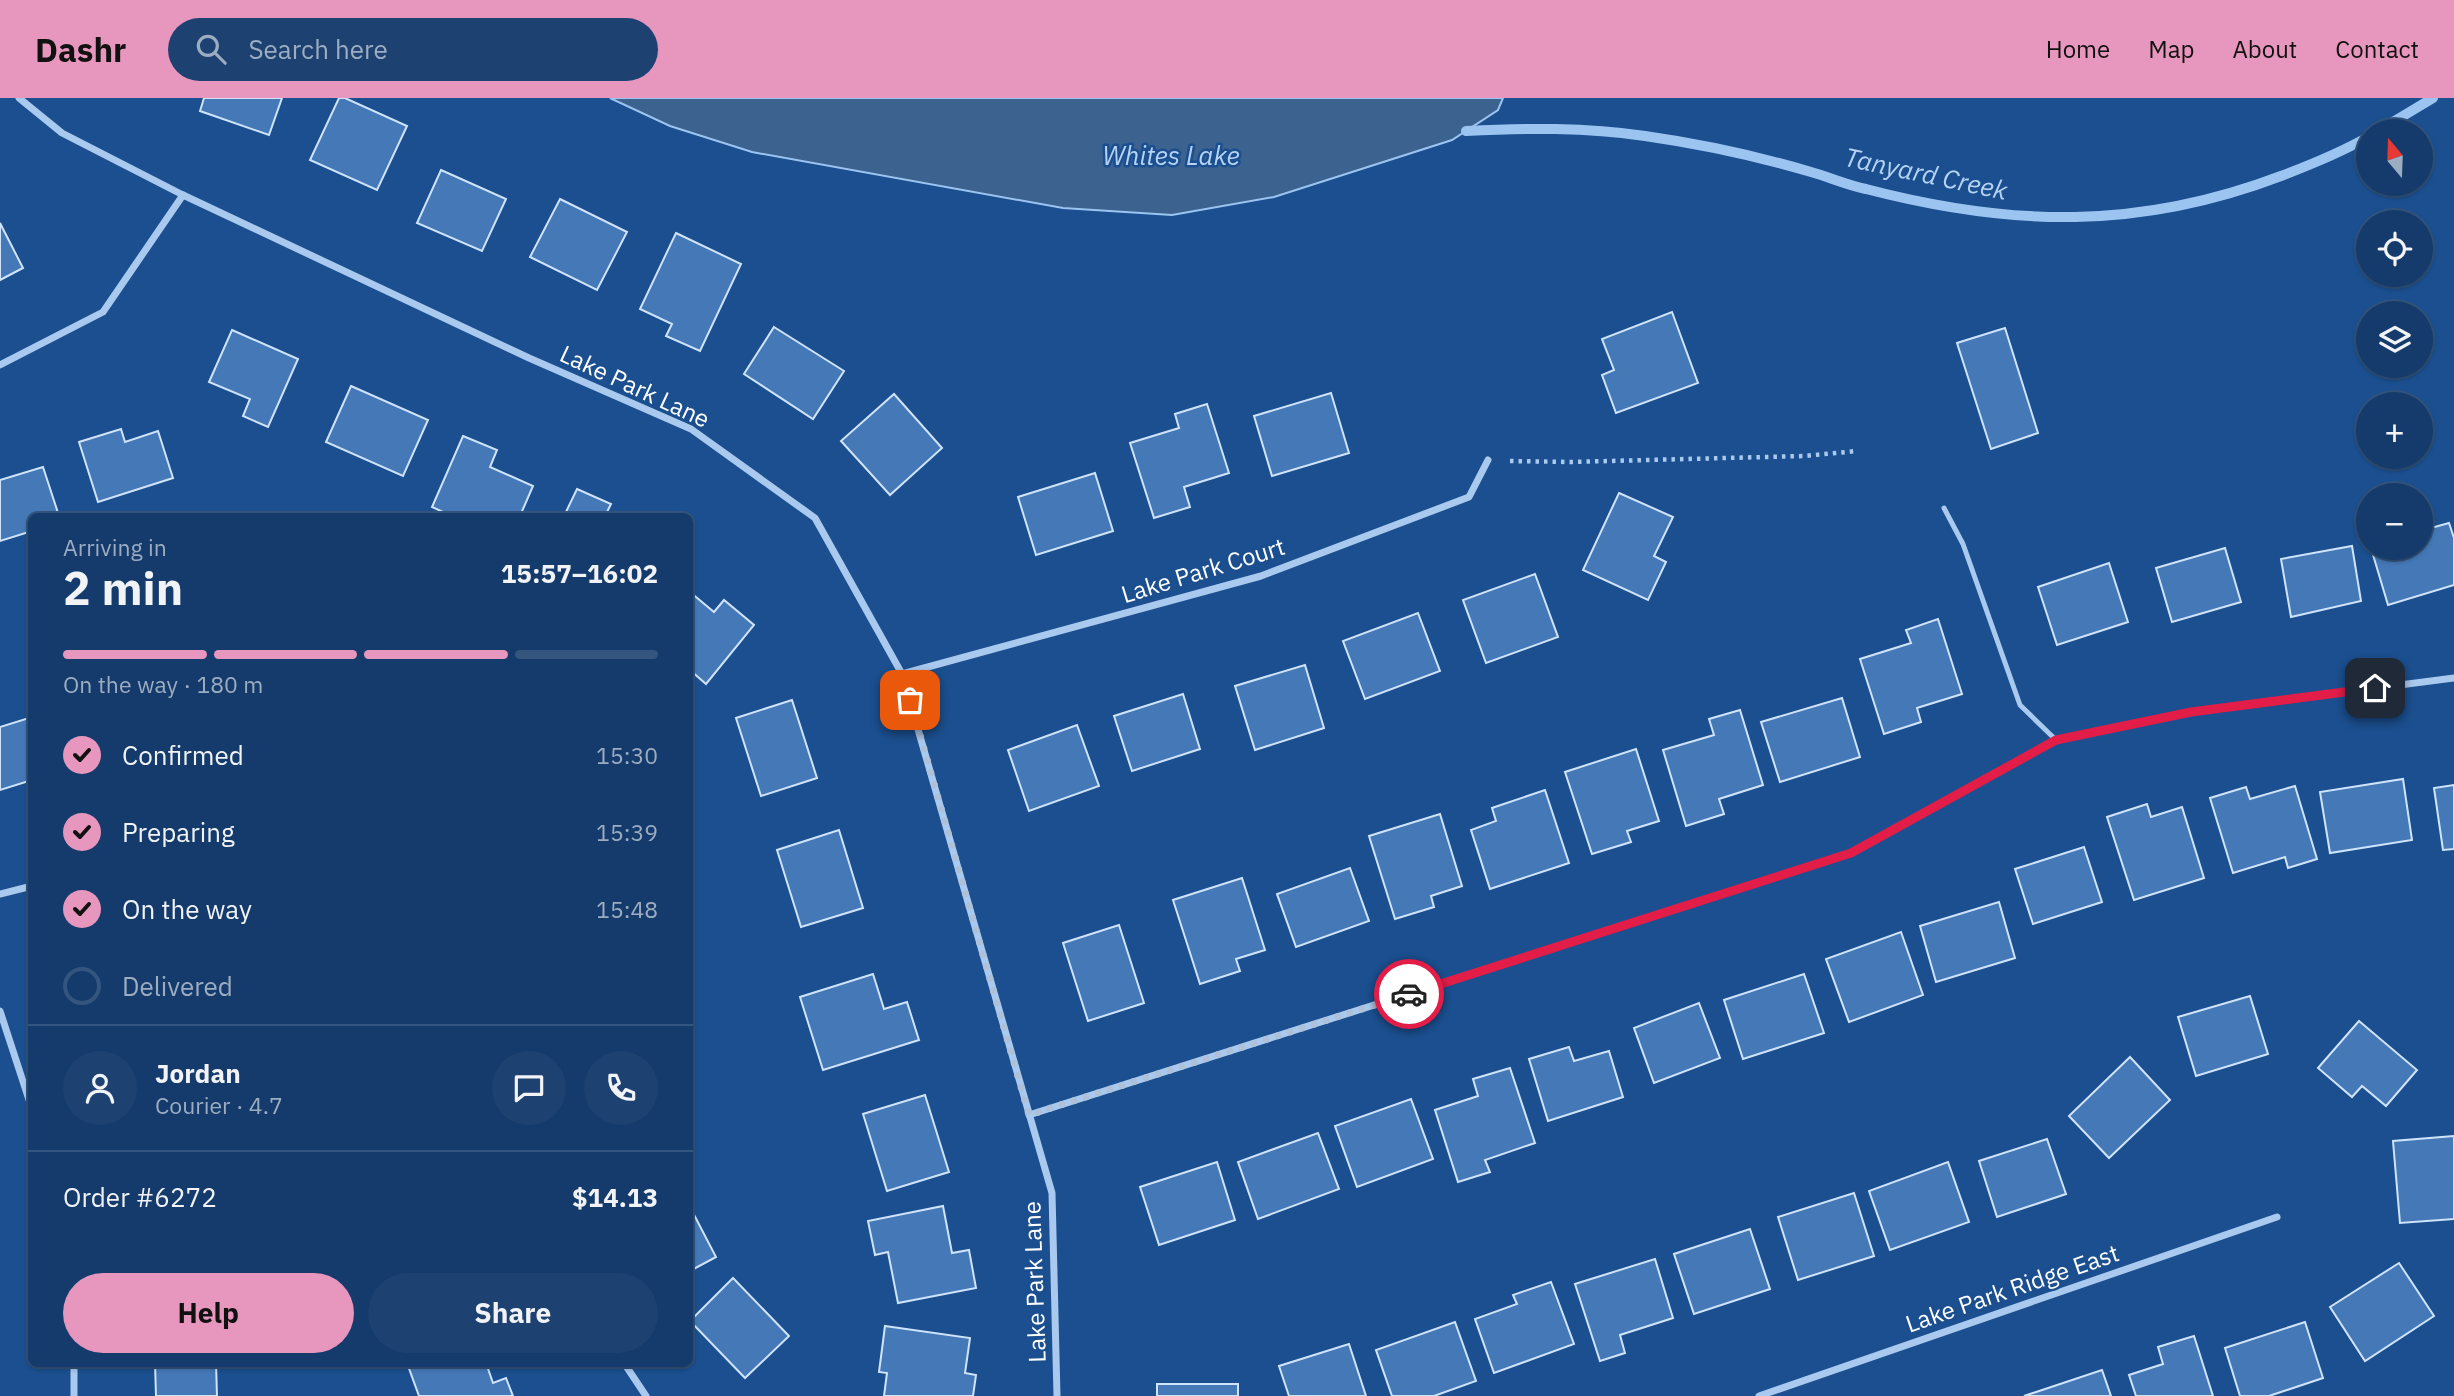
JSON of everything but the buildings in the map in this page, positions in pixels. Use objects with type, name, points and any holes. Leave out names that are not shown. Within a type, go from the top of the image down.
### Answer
[{"type":"street","name":"Lake Park Lane","points":[[19,98],[62,133],[183,195],[529,358],[691,429],[815,518],[902,674],[1052,1193],[1057,1396]]},
{"type":"street","points":[[0,365],[103,312],[183,195]]},
{"type":"street","name":"Lake Park Court","points":[[902,674],[1261,576],[1469,497],[1489,460]]},
{"type":"street","points":[[1029,1115],[1851,853],[2056,740],[2191,712],[2454,678]]},
{"type":"street","points":[[0,894],[28,887]]},
{"type":"street","points":[[0,1011],[28,1097]]},
{"type":"street","name":"Lake Park Ridge East","points":[[1759,1396],[2277,1217]]},
{"type":"street","points":[[74,1367],[74,1396]]},
{"type":"street","points":[[627,1367],[646,1396]]},
{"type":"lane","points":[[1944,509],[1963,544],[2020,705],[2056,740]]},
{"type":"path","points":[[1489,460],[1570,462],[1804,456],[1857,451]]},
{"type":"water","name":"Whites Lake","points":[[610,98],[1503,98],[1498,110],[1452,140],[1274,197],[1172,215],[1063,208],[752,152],[670,126]]},
{"type":"waterway","name":"Tanyard Creek","points":[[2398,119],[2433,98]]},
{"type":"waterway","name":"Tanyard Creek","points":[[1466,131],[1556,129],[1645,136],[1750,156],[1920,202],[1972,211],[2075,217],[2126,214],[2228,194],[2303,168],[2356,143]]},
{"type":"way so far","points":[[910,700],[1029,1115],[1409,994]]},
{"type":"route","points":[[1409,994],[1851,853],[2056,740],[2191,712],[2375,688]]}]
